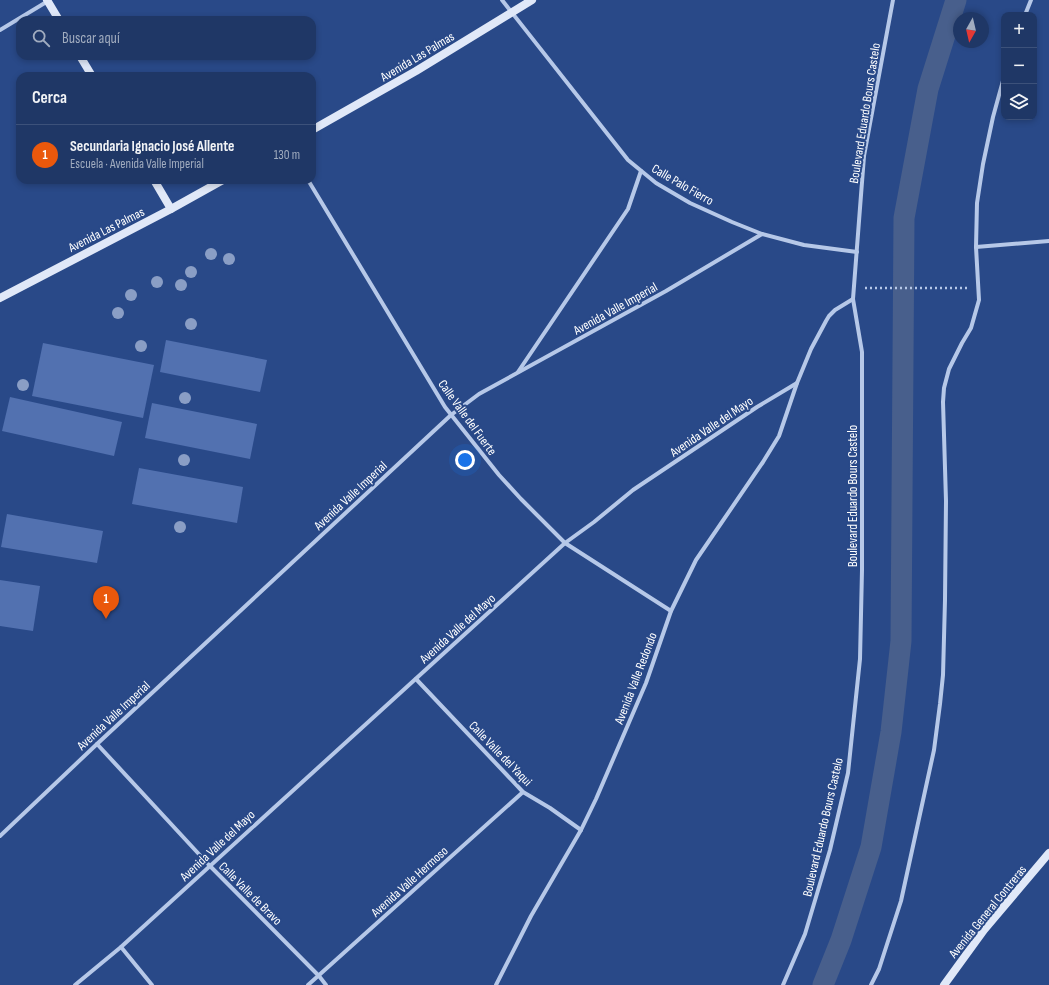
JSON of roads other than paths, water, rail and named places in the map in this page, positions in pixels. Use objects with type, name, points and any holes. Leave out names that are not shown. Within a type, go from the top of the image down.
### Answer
[{"type":"main road","points":[[48,0],[57,16]]},
{"type":"main road","name":"Avenida Las Palmas","points":[[316,128],[416,71],[532,0]]},
{"type":"main road","points":[[82,60],[90,72]]},
{"type":"main road","points":[[156,184],[171,209]]},
{"type":"main road","name":"Avenida Las Palmas","points":[[0,298],[216,184]]},
{"type":"main road","name":"Avenida General Contreras","points":[[944,985],[984,930],[1049,853]]},
{"type":"street","points":[[22,16],[48,0]]},
{"type":"street","name":"Calle Palo Fierro","points":[[502,0],[628,160],[656,183],[690,203],[762,234],[804,244],[857,252]]},
{"type":"street","name":"Boulevard Eduardo Bours Castelo","points":[[783,985],[805,934],[830,850],[848,774],[860,659],[862,570],[862,352],[853,299],[864,156],[893,0]]},
{"type":"street","points":[[1026,12],[1031,0]]},
{"type":"street","points":[[0,30],[16,20]]},
{"type":"street","points":[[872,985],[879,969],[901,901],[934,750],[943,675],[946,501],[943,402],[944,388],[949,369],[971,328],[979,300],[976,247],[977,204],[983,164],[1002,84]]},
{"type":"street","points":[[516,374],[628,209],[641,171]]},
{"type":"street","name":"Calle Valle del Fuerte","points":[[310,184],[445,407],[503,480],[565,543],[671,611]]},
{"type":"street","name":"Avenida Valle Imperial","points":[[0,836],[96,744],[451,415],[479,394],[666,291],[762,234]]},
{"type":"street","points":[[976,247],[1049,241]]},
{"type":"street","points":[[797,383],[811,349],[826,321],[835,310],[853,299]]},
{"type":"street","name":"Avenida Valle del Mayo","points":[[75,985],[121,947],[565,543],[594,522],[633,490],[757,407],[797,383]]},
{"type":"street","name":"Avenida Valle Redondo","points":[[496,985],[531,916],[581,830],[596,799],[646,683],[671,611],[696,560],[763,462],[778,436],[797,383]]},
{"type":"street","name":"Calle Valle del Yaqui","points":[[416,679],[523,792],[550,808],[581,830]]},
{"type":"street","name":"Calle Valle de Bravo","points":[[96,744],[326,985]]},
{"type":"street","name":"Avenida Valle Hermoso","points":[[308,985],[523,792]]},
{"type":"street","points":[[121,947],[152,985]]},
{"type":"waterway","points":[[823,985],[841,940],[871,847],[891,732],[901,641],[904,218],[928,89],[956,0]]},
{"type":"place","name":"Secundaria Ignacio José Allente","points":[[106,619]]}]
